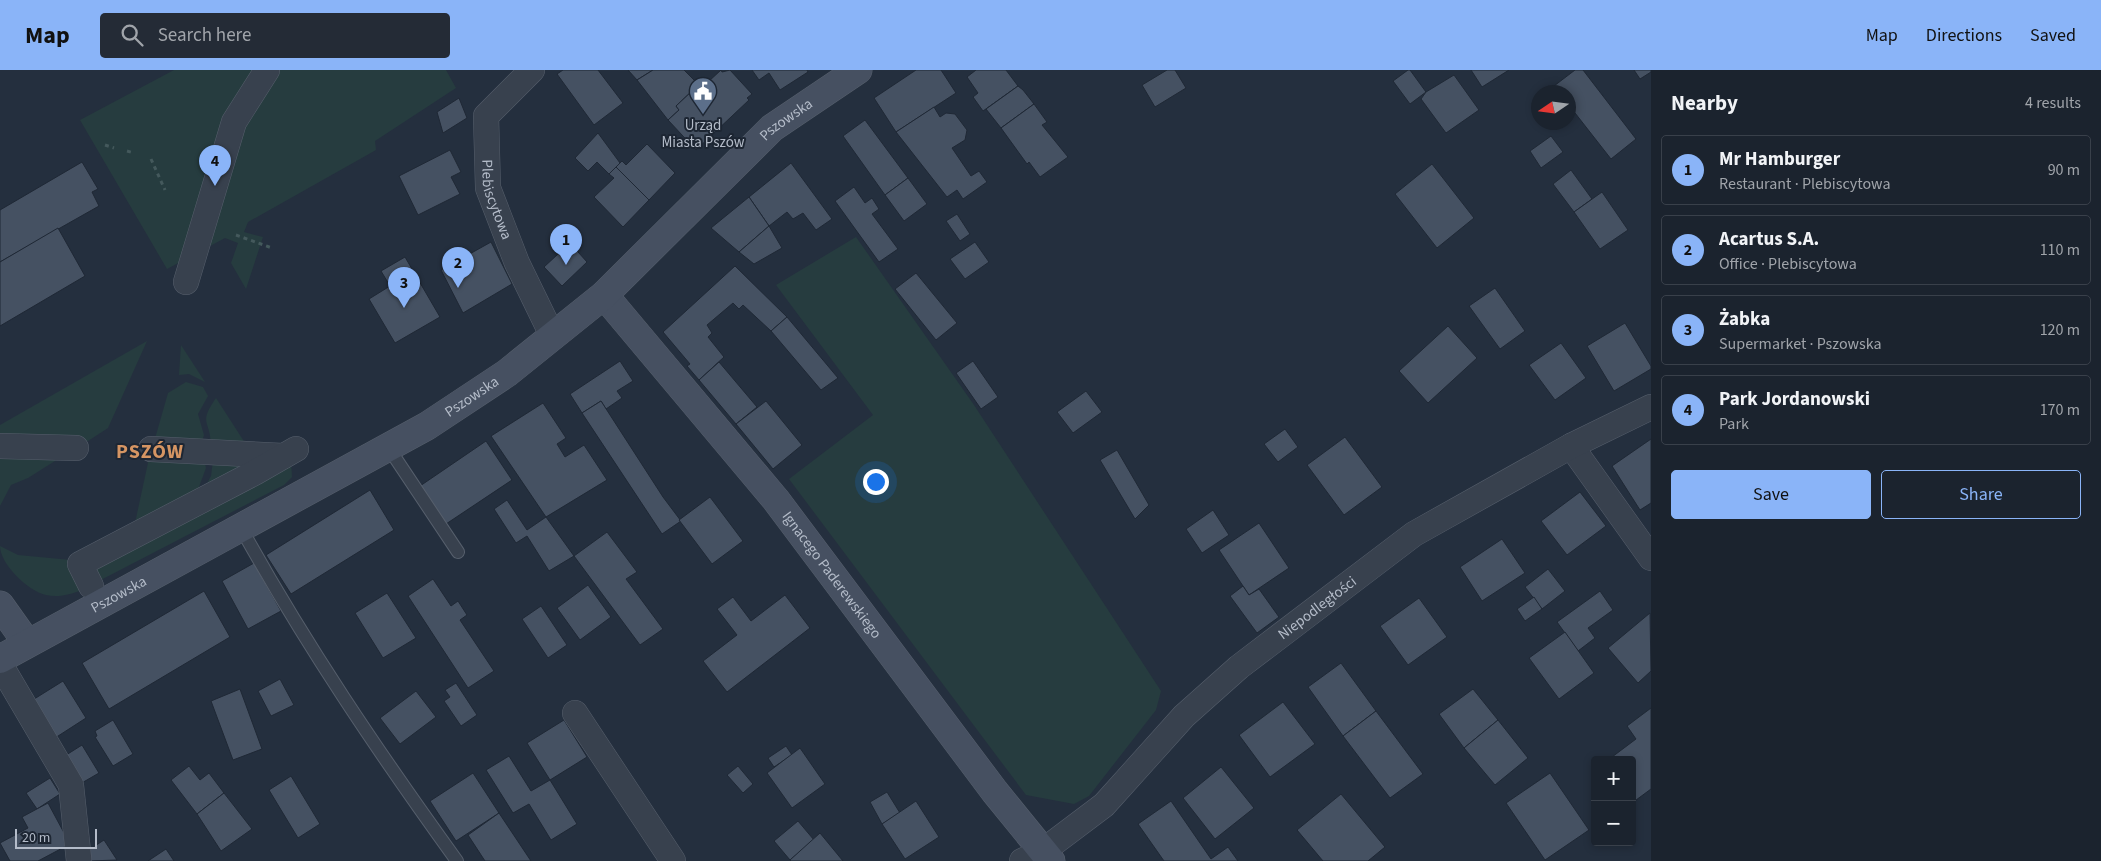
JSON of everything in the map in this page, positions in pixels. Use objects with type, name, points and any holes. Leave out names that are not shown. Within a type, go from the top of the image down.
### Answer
[{"type":"main road","name":"Pszowska","points":[[0,659],[427,426],[499,378],[604,295],[772,128],[858,70]]},
{"type":"main road","name":"Ignacego Paderewskiego","points":[[604,295],[776,500],[995,792],[1039,858]]},
{"type":"main road","points":[[0,605],[27,643]]},
{"type":"street","points":[[186,282],[234,122],[267,70]]},
{"type":"street","name":"Plebiscytowa","points":[[532,70],[486,116],[488,188],[517,263],[553,337]]},
{"type":"street","name":"Niepodległości","points":[[1039,858],[1104,805],[1184,716],[1239,667],[1414,534],[1571,446],[1651,407]]},
{"type":"street","points":[[0,446],[76,448]]},
{"type":"street","points":[[1571,446],[1651,558]]},
{"type":"street","points":[[91,586],[78,560],[289,452],[152,449]]},
{"type":"street","points":[[0,664],[71,785],[76,848],[79,861]]},
{"type":"street","points":[[575,713],[673,861]]},
{"type":"lane","points":[[388,447],[458,552]]},
{"type":"lane","points":[[241,528],[300,630],[395,775],[456,861]]},
{"type":"path","points":[[105,145],[114,148]]},
{"type":"path","points":[[127,151],[134,153]]},
{"type":"path","points":[[151,159],[166,190]]},
{"type":"path","points":[[236,235],[272,248]]},
{"type":"green space","points":[[174,70],[446,70],[456,88],[375,141],[376,150],[248,222],[244,232],[263,237],[246,289],[231,263],[238,243],[225,238],[167,269],[80,120]]},
{"type":"green space","points":[[856,237],[974,405],[1161,691],[1156,710],[1089,796],[1074,804],[1026,795],[789,479],[873,415],[776,285]]},
{"type":"green space","points":[[147,341],[108,428],[88,441],[0,438],[0,425]]},
{"type":"green space","points":[[181,345],[205,382],[189,374],[179,375]]},
{"type":"green space","points":[[186,382],[203,387],[208,396],[198,414],[204,435],[201,444],[154,442],[168,393]]},
{"type":"green space","points":[[216,398],[247,446],[211,445],[206,417]]},
{"type":"green space","points":[[0,452],[66,454],[28,478],[11,485],[0,506]]},
{"type":"green space","points":[[149,458],[204,459],[206,468],[196,495],[135,523]]},
{"type":"green space","points":[[213,460],[262,462],[203,491],[211,476]]},
{"type":"green space","points":[[291,462],[292,477],[284,485],[95,583],[94,564]]},
{"type":"green space","points":[[0,546],[18,555],[71,560],[84,589],[61,596],[51,596],[31,588],[16,576],[10,568],[1,553]]},
{"type":"building","points":[[563,70],[598,70],[623,103],[594,125],[557,74]]},
{"type":"building","points":[[628,70],[653,70],[637,80]]},
{"type":"building","points":[[653,70],[684,70],[702,88],[695,94],[692,91],[676,106],[679,110],[668,120],[637,80]]},
{"type":"building","name":"Urząd Miasta Pszów","points":[[721,70],[722,72],[730,70],[752,94],[747,98],[749,100],[696,150],[668,120],[679,110],[676,106],[692,91],[695,94]]},
{"type":"building","points":[[752,70],[807,70],[808,72],[780,90],[769,73],[759,80]]},
{"type":"building","points":[[916,70],[941,70],[956,93],[896,132],[874,98]]},
{"type":"building","points":[[976,70],[1006,70],[1018,86],[983,111],[973,97],[978,93],[967,77]]},
{"type":"building","points":[[1167,70],[1175,70],[1186,88],[1155,107],[1142,85]]},
{"type":"building","points":[[1410,70],[1426,92],[1410,104],[1393,81]]},
{"type":"building","points":[[1471,70],[1509,70],[1482,87]]},
{"type":"building","points":[[1575,70],[1583,70],[1636,139],[1611,159],[1576,114],[1576,85],[1555,85]]},
{"type":"building","points":[[1634,70],[1651,70],[1651,72],[1640,79]]},
{"type":"building","points":[[1454,75],[1479,110],[1446,133],[1421,99],[1426,92]]},
{"type":"building","points":[[1018,86],[1034,104],[1001,128],[986,109]]},
{"type":"building","points":[[459,98],[467,118],[443,133],[437,112]]},
{"type":"building","points":[[1034,104],[1047,122],[1042,125],[1068,157],[1040,177],[1029,162],[1027,164],[1001,128]]},
{"type":"building","points":[[934,107],[940,117],[946,113],[955,114],[967,130],[965,140],[952,148],[971,176],[979,171],[987,182],[963,199],[957,190],[947,197],[896,132]]},
{"type":"building","points":[[865,120],[908,178],[885,195],[843,136]]},
{"type":"building","points":[[598,133],[620,163],[609,174],[597,162],[588,171],[575,158]]},
{"type":"building","points":[[1551,136],[1563,152],[1541,168],[1530,151]]},
{"type":"building","points":[[647,144],[675,173],[649,200],[616,167],[622,161],[626,165]]},
{"type":"building","points":[[450,150],[461,172],[451,177],[460,194],[418,215],[399,176]]},
{"type":"building","points":[[82,162],[98,189],[92,192],[99,206],[0,262],[0,210]]},
{"type":"building","points":[[791,163],[832,219],[816,230],[803,213],[793,219],[787,212],[769,226],[749,197]]},
{"type":"building","points":[[1432,164],[1474,218],[1437,248],[1395,194]]},
{"type":"building","points":[[616,167],[649,200],[623,227],[594,197],[614,178],[609,174]]},
{"type":"building","points":[[1571,170],[1592,199],[1574,212],[1553,184]]},
{"type":"building","points":[[908,178],[927,204],[904,221],[885,195]]},
{"type":"building","points":[[854,187],[865,203],[872,198],[879,209],[872,214],[898,249],[879,262],[835,201]]},
{"type":"building","points":[[1602,192],[1628,230],[1600,249],[1574,212]]},
{"type":"building","points":[[749,197],[769,226],[739,252],[711,228]]},
{"type":"building","points":[[957,214],[970,234],[960,241],[946,221]]},
{"type":"building","points":[[769,226],[782,248],[754,264],[739,252]]},
{"type":"building","points":[[58,228],[85,276],[0,326],[0,262]]},
{"type":"building","points":[[491,242],[512,284],[463,313],[441,270]]},
{"type":"building","points":[[975,242],[989,262],[965,279],[950,259]]},
{"type":"building","points":[[570,243],[587,262],[562,286],[544,267]]},
{"type":"building","points":[[405,257],[440,317],[395,343],[369,299],[390,286],[381,271]]},
{"type":"building","points":[[735,266],[787,317],[771,331],[743,305],[739,309],[733,303],[707,325],[712,333],[708,337],[724,357],[699,380],[687,366],[690,364],[663,332]]},
{"type":"building","points":[[916,273],[957,323],[936,340],[895,289]]},
{"type":"building","points":[[1495,288],[1525,331],[1500,349],[1469,306]]},
{"type":"building","points":[[787,317],[838,378],[821,390],[771,331]]},
{"type":"building","points":[[1625,323],[1651,369],[1614,391],[1587,346]]},
{"type":"building","points":[[1448,326],[1477,358],[1428,403],[1399,371]]},
{"type":"building","points":[[1561,343],[1586,378],[1555,400],[1529,365]]},
{"type":"building","points":[[620,361],[633,381],[617,391],[622,398],[606,409],[601,401],[582,413],[570,394]]},
{"type":"building","points":[[973,361],[998,397],[981,409],[956,373]]},
{"type":"building","points":[[719,362],[757,407],[736,424],[699,380]]},
{"type":"building","points":[[1086,391],[1102,412],[1073,433],[1057,412]]},
{"type":"building","points":[[601,401],[663,497],[681,521],[662,534],[582,413]]},
{"type":"building","points":[[766,401],[802,445],[773,469],[736,424]]},
{"type":"building","points":[[543,403],[566,438],[557,444],[565,457],[584,445],[607,480],[546,517],[491,436]]},
{"type":"building","points":[[1285,429],[1298,447],[1278,462],[1264,444]]},
{"type":"building","points":[[1345,437],[1382,487],[1344,515],[1307,465]]},
{"type":"building","points":[[1651,439],[1651,503],[1640,510],[1612,466]]},
{"type":"building","points":[[486,441],[512,480],[446,524],[420,486]]},
{"type":"building","points":[[1117,450],[1149,505],[1135,519],[1100,460]]},
{"type":"building","points":[[370,490],[394,530],[291,594],[266,555]]},
{"type":"building","points":[[1580,492],[1606,526],[1567,555],[1541,521]]},
{"type":"building","points":[[710,497],[743,541],[712,564],[679,520]]},
{"type":"building","points":[[507,500],[527,530],[546,517],[574,556],[549,571],[527,536],[516,543],[494,509]]},
{"type":"building","points":[[1213,510],[1229,535],[1202,553],[1186,529]]},
{"type":"building","points":[[1259,523],[1289,568],[1249,595],[1219,550]]},
{"type":"building","points":[[607,532],[637,572],[626,579],[663,629],[640,645],[574,556]]},
{"type":"building","points":[[1502,539],[1525,573],[1482,601],[1460,567]]},
{"type":"building","points":[[254,563],[281,611],[248,629],[222,581]]},
{"type":"building","points":[[1548,569],[1565,591],[1542,609],[1525,587]]},
{"type":"building","points":[[433,579],[451,606],[458,601],[467,615],[460,620],[494,671],[468,688],[408,596]]},
{"type":"building","points":[[588,585],[611,617],[580,640],[557,608]]},
{"type":"building","points":[[1243,586],[1249,595],[1259,589],[1279,617],[1257,633],[1230,596]]},
{"type":"building","points":[[204,591],[230,637],[109,709],[82,663]]},
{"type":"building","points":[[1600,591],[1613,610],[1588,628],[1595,638],[1578,651],[1557,622]]},
{"type":"building","points":[[387,593],[416,638],[383,658],[355,613]]},
{"type":"building","points":[[785,595],[810,628],[727,692],[703,661],[737,635],[717,609],[733,597],[751,621]]},
{"type":"building","points":[[1534,597],[1542,609],[1525,621],[1517,609]]},
{"type":"building","points":[[1419,598],[1447,637],[1408,665],[1380,626]]},
{"type":"building","points":[[541,606],[567,645],[548,658],[522,619]]},
{"type":"building","points":[[1650,613],[1651,671],[1638,683],[1608,648]]},
{"type":"building","points":[[1565,632],[1594,673],[1559,699],[1529,658]]},
{"type":"building","points":[[1341,663],[1376,711],[1343,736],[1308,687]]},
{"type":"building","points":[[280,679],[294,705],[271,716],[258,691]]},
{"type":"building","points":[[63,681],[86,718],[55,738],[31,701]]},
{"type":"building","points":[[456,683],[477,715],[461,726],[444,701],[450,697],[445,690]]},
{"type":"building","points":[[240,689],[262,749],[233,760],[211,701]]},
{"type":"building","points":[[1473,689],[1498,720],[1464,748],[1439,714]]},
{"type":"building","points":[[416,691],[436,717],[400,744],[380,718]]},
{"type":"building","points":[[1283,702],[1315,744],[1270,777],[1239,735]]},
{"type":"building","points":[[1651,708],[1651,789],[1636,800],[1636,756],[1613,756],[1636,739],[1627,726]]},
{"type":"building","points":[[1376,711],[1423,774],[1390,798],[1343,736]]},
{"type":"building","points":[[113,720],[133,754],[113,766],[95,737],[97,736],[95,731]]},
{"type":"building","points":[[564,720],[587,757],[550,780],[527,743]]},
{"type":"building","points":[[1498,720],[1528,758],[1495,785],[1464,748]]},
{"type":"building","points":[[82,745],[99,773],[80,784],[63,757]]},
{"type":"building","points":[[786,746],[792,755],[774,767],[768,758]]},
{"type":"building","points":[[800,748],[825,784],[792,808],[767,773]]},
{"type":"building","points":[[509,756],[531,791],[550,780],[577,824],[551,840],[529,804],[513,813],[486,770]]},
{"type":"building","points":[[189,766],[200,780],[209,773],[224,793],[197,814],[171,780]]},
{"type":"building","points":[[738,766],[753,784],[743,793],[727,775]]},
{"type":"building","points":[[1221,767],[1254,808],[1215,839],[1183,798]]},
{"type":"building","points":[[473,773],[499,813],[456,841],[430,801]]},
{"type":"building","points":[[1550,773],[1589,830],[1545,860],[1506,803]]},
{"type":"building","points":[[291,776],[320,824],[298,838],[269,790]]},
{"type":"building","points":[[50,778],[60,794],[37,809],[26,793]]},
{"type":"building","points":[[887,792],[900,813],[882,824],[870,802]]},
{"type":"building","points":[[224,793],[252,829],[221,851],[197,814]]},
{"type":"building","points":[[1341,794],[1385,847],[1368,861],[1323,861],[1297,830]]},
{"type":"building","points":[[916,801],[939,837],[905,859],[882,824]]},
{"type":"building","points":[[1171,801],[1211,859],[1228,847],[1238,861],[1164,861],[1138,824]]},
{"type":"building","points":[[48,803],[70,844],[38,861],[10,861],[0,843],[28,828],[22,817]]},
{"type":"building","points":[[499,813],[531,861],[485,861],[468,835]]},
{"type":"building","points":[[798,821],[814,840],[790,860],[774,841]]},
{"type":"building","points":[[820,833],[843,861],[790,860]]},
{"type":"building","points":[[104,840],[117,860],[89,861],[84,853]]},
{"type":"building","points":[[166,849],[174,861],[148,861]]},
{"type":"place","name":"Urząd Miasta Pszów","points":[[703,115]]},
{"type":"place","name":"Park Jordanowski","points":[[215,186]]},
{"type":"place","name":"Mr Hamburger","points":[[566,265]]},
{"type":"place","name":"Acartus S.A.","points":[[458,288]]},
{"type":"place","name":"Żabka","points":[[404,308]]},
{"type":"district","name":"PSZÓW","points":[[150,451]]}]
